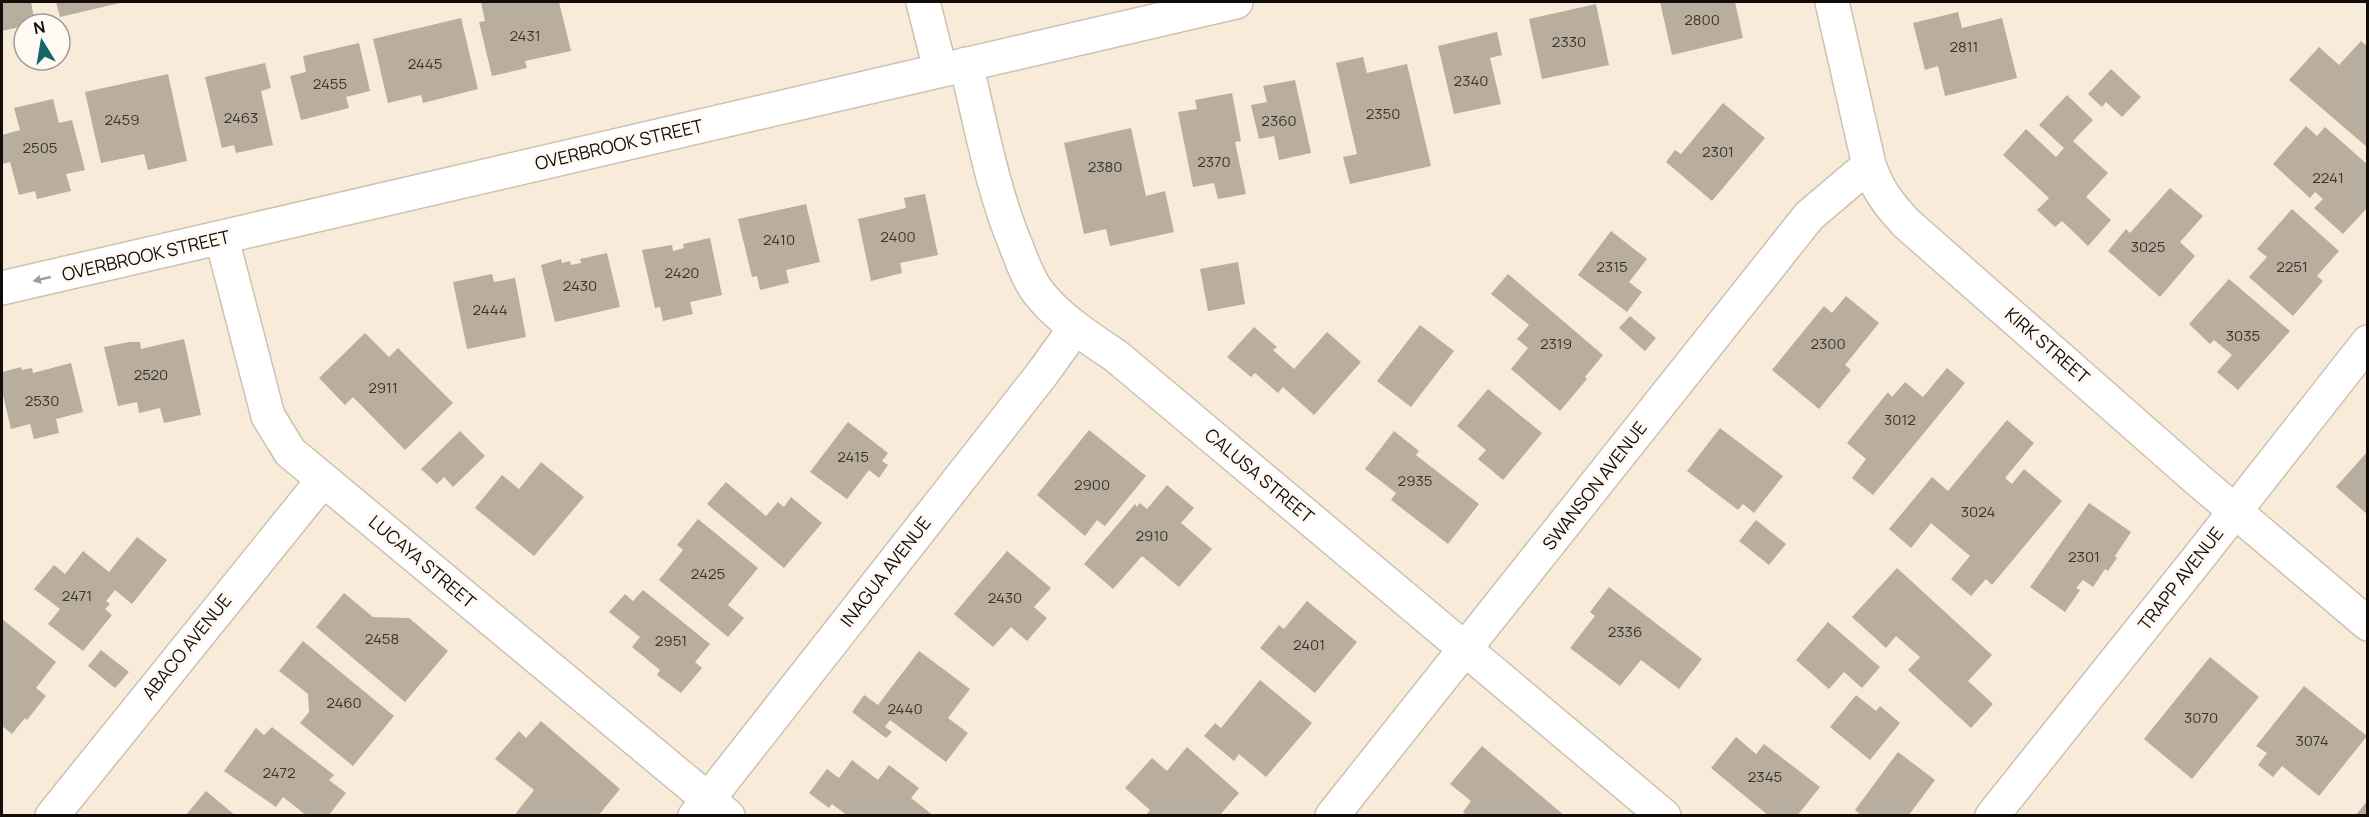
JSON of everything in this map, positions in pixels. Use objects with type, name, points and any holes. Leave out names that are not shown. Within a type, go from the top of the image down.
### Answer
[{"type":"street","name":"CALUSA STREET","points":[[923,2],[953,67],[1001,207],[1022,263],[1036,290],[1075,328],[1116,356],[1664,816]]},
{"type":"street","name":"OVERBROOK STREET","points":[[2,288],[222,239],[1236,2]]},
{"type":"street","name":"KIRK STREET","points":[[1832,2],[1869,165],[1878,190],[1906,223],[2367,624]]},
{"type":"street","name":"SWANSON AVENUE","points":[[1332,816],[1809,216],[1869,165]]},
{"type":"street","name":"LUCAYA STREET","points":[[222,239],[271,424],[290,452],[711,810]]},
{"type":"street","name":"INAGUA AVENUE","points":[[711,810],[1075,328]]},
{"type":"street","name":"TRAPP AVENUE","points":[[1992,816],[2367,342]]},
{"type":"street","name":"ABACO AVENUE","points":[[52,816],[323,480]]},
{"type":"building","points":[[2,2],[31,2],[33,12],[12,12],[12,29],[2,31]]},
{"type":"building","points":[[56,2],[124,2],[72,14],[72,12],[59,12]]},
{"type":"building","points":[[481,2],[559,2],[571,51],[525,61],[527,68],[492,76],[479,22],[485,21]]},
{"type":"building","points":[[1660,2],[1735,2],[1743,38],[1672,55]]},
{"type":"building","points":[[1596,4],[1609,65],[1542,79],[1529,19]]},
{"type":"building","points":[[1958,12],[1962,28],[2002,18],[2017,78],[1945,96],[1938,66],[1925,70],[1913,23]]},
{"type":"building","points":[[461,18],[478,89],[423,103],[421,95],[388,103],[373,39]]},
{"type":"building","points":[[1497,32],[1502,55],[1490,58],[1501,104],[1454,114],[1438,46]]},
{"type":"building","points":[[2361,41],[2368,47],[2368,148],[2289,80],[2319,47],[2339,65]]},
{"type":"building","points":[[359,43],[370,91],[346,97],[349,108],[301,120],[290,76],[306,72],[303,56]]},
{"type":"building","points":[[1363,57],[1367,73],[1407,64],[1431,166],[1350,184],[1343,157],[1357,154],[1336,63]]},
{"type":"building","points":[[265,63],[271,88],[261,91],[273,145],[236,153],[234,145],[222,148],[205,77]]},
{"type":"building","points":[[2111,69],[2141,97],[2122,117],[2106,102],[2102,107],[2088,94]]},
{"type":"building","points":[[168,74],[187,161],[148,170],[144,154],[101,163],[85,92]]},
{"type":"building","points":[[1295,80],[1311,153],[1279,160],[1274,136],[1259,139],[1251,105],[1267,102],[1263,86]]},
{"type":"building","points":[[1232,93],[1241,141],[1235,142],[1246,194],[1218,199],[1214,183],[1193,187],[1178,112],[1197,109],[1195,100]]},
{"type":"building","points":[[2067,95],[2093,120],[2073,141],[2108,173],[2086,197],[2111,220],[2088,246],[2062,221],[2055,227],[2037,210],[2049,198],[2003,155],[2026,129],[2056,157],[2064,148],[2039,125]]},
{"type":"building","points":[[53,99],[59,123],[72,120],[85,170],[66,174],[71,191],[37,199],[35,191],[19,195],[10,162],[2,164],[2,135],[20,130],[14,108]]},
{"type":"building","points":[[1723,103],[1765,138],[1712,201],[1666,162],[1675,150],[1681,154]]},
{"type":"building","points":[[2306,126],[2317,136],[2325,127],[2368,165],[2368,207],[2343,234],[2314,208],[2323,199],[2315,192],[2310,198],[2273,164]]},
{"type":"building","points":[[1131,128],[1146,196],[1165,191],[1174,232],[1110,246],[1106,229],[1084,234],[1064,143]]},
{"type":"building","points":[[2170,188],[2203,216],[2180,242],[2195,256],[2160,297],[2108,251],[2126,229],[2130,233]]},
{"type":"building","points":[[925,194],[938,255],[900,263],[902,273],[871,281],[858,219],[906,208],[904,198]]},
{"type":"building","points":[[806,204],[820,262],[786,270],[789,283],[760,290],[757,276],[752,277],[738,219]]},
{"type":"building","points":[[2292,209],[2339,251],[2317,276],[2323,281],[2293,316],[2249,277],[2267,257],[2257,249]]},
{"type":"building","points":[[1611,231],[1647,259],[1629,282],[1642,292],[1627,312],[1578,275]]},
{"type":"building","points":[[710,238],[722,295],[690,302],[693,314],[663,321],[660,307],[655,308],[642,250],[672,245],[673,251],[684,248],[683,244]]},
{"type":"building","points":[[607,253],[620,307],[555,322],[541,265],[561,259],[562,263],[570,261],[571,265],[581,263],[580,259]]},
{"type":"building","points":[[1238,262],[1245,304],[1208,311],[1200,269]]},
{"type":"building","points":[[492,274],[494,282],[515,278],[526,337],[467,349],[453,282]]},
{"type":"building","points":[[1508,274],[1603,355],[1585,377],[1587,379],[1560,411],[1511,369],[1528,348],[1517,339],[1529,325],[1491,294]]},
{"type":"building","points":[[2229,279],[2290,331],[2238,390],[2217,372],[2232,355],[2214,340],[2210,344],[2189,324]]},
{"type":"building","points":[[1846,296],[1879,323],[1845,365],[1851,370],[1819,409],[1772,370],[1824,306],[1832,313]]},
{"type":"building","points":[[1630,316],[1656,338],[1645,351],[1619,328]]},
{"type":"building","points":[[1420,325],[1454,351],[1411,407],[1377,381]]},
{"type":"building","points":[[1254,327],[1277,347],[1273,350],[1294,369],[1327,332],[1361,362],[1314,415],[1283,387],[1278,393],[1255,373],[1251,377],[1227,357]]},
{"type":"building","points":[[365,333],[389,357],[398,348],[453,403],[405,450],[353,397],[345,405],[319,378]]},
{"type":"building","points":[[184,339],[201,415],[164,423],[160,408],[139,413],[137,402],[118,406],[104,347],[140,342],[141,349]]},
{"type":"building","points":[[71,363],[83,412],[56,419],[59,433],[34,439],[30,424],[11,429],[2,391],[2,372],[21,367],[22,370],[32,368],[33,373]]},
{"type":"building","points":[[1947,368],[1965,383],[1873,495],[1852,478],[1866,459],[1847,443],[1888,392],[1892,397],[1905,382],[1923,397]]},
{"type":"building","points":[[1488,389],[1542,433],[1503,480],[1478,459],[1486,450],[1457,426]]},
{"type":"building","points":[[2007,420],[2034,443],[2005,478],[2012,484],[2024,469],[2062,501],[1992,585],[1986,579],[1971,596],[1951,579],[1970,556],[1931,523],[1911,548],[1889,529],[1932,477],[1948,491]]},
{"type":"building","points":[[848,422],[888,453],[882,461],[888,465],[879,478],[869,470],[847,499],[810,472]]},
{"type":"building","points":[[1720,428],[1783,476],[1754,513],[1743,504],[1738,510],[1687,471]]},
{"type":"building","points":[[1089,430],[1146,476],[1105,526],[1097,520],[1085,536],[1037,495]]},
{"type":"building","points":[[460,431],[485,456],[453,487],[444,477],[437,484],[421,469]]},
{"type":"building","points":[[1394,431],[1419,451],[1416,455],[1479,504],[1448,544],[1391,500],[1396,493],[1365,469]]},
{"type":"building","points":[[2368,451],[2368,515],[2336,487]]},
{"type":"building","points":[[541,462],[584,497],[534,556],[475,508],[502,475],[519,489]]},
{"type":"building","points":[[726,482],[766,516],[778,502],[784,507],[791,497],[822,523],[784,568],[707,504]]},
{"type":"building","points":[[1167,485],[1194,508],[1181,523],[1212,549],[1179,587],[1142,556],[1113,589],[1084,564],[1135,504],[1137,507],[1140,503],[1147,509]]},
{"type":"building","points":[[2089,503],[2131,532],[2108,571],[2105,569],[2093,587],[2083,580],[2076,588],[2080,590],[2065,612],[2030,587]]},
{"type":"building","points":[[698,519],[758,568],[728,605],[744,618],[728,637],[659,580],[683,550],[677,545]]},
{"type":"building","points":[[1756,520],[1786,544],[1769,565],[1739,541]]},
{"type":"building","points":[[137,537],[167,560],[132,604],[115,590],[106,601],[110,604],[105,609],[112,615],[83,651],[48,624],[60,609],[34,589],[54,565],[65,574],[83,551],[109,572]]},
{"type":"building","points":[[1007,551],[1051,588],[1034,607],[1047,618],[1027,641],[1011,627],[993,647],[954,614]]},
{"type":"building","points":[[1897,568],[1992,655],[1968,681],[1993,704],[1971,728],[1908,670],[1920,657],[1896,636],[1886,648],[1852,617]]},
{"type":"building","points":[[1609,587],[1702,659],[1679,689],[1641,660],[1620,686],[1570,648],[1595,616],[1590,612]]},
{"type":"building","points":[[643,590],[710,644],[695,662],[702,668],[681,693],[657,675],[660,670],[632,647],[640,637],[609,612],[625,594],[633,601]]},
{"type":"building","points":[[344,593],[373,617],[409,618],[448,651],[405,702],[316,627]]},
{"type":"building","points":[[1307,601],[1357,642],[1315,693],[1260,648],[1279,625],[1284,629]]},
{"type":"building","points":[[2,619],[56,662],[36,688],[46,696],[27,720],[25,718],[12,734],[2,726]]},
{"type":"building","points":[[1828,622],[1880,667],[1862,688],[1844,672],[1829,689],[1796,660]]},
{"type":"building","points":[[303,641],[394,716],[353,766],[300,723],[309,712],[308,694],[279,671]]},
{"type":"building","points":[[101,650],[129,672],[115,688],[88,666]]},
{"type":"building","points":[[919,651],[970,689],[948,718],[968,733],[946,762],[890,720],[885,727],[892,732],[886,738],[852,712],[864,695],[878,705]]},
{"type":"building","points":[[2210,657],[2259,697],[2192,779],[2144,739]]},
{"type":"building","points":[[1260,680],[1312,723],[1266,777],[1239,754],[1234,761],[1204,736],[1215,723],[1221,728]]},
{"type":"building","points":[[2304,686],[2367,736],[2319,796],[2282,766],[2273,777],[2258,765],[2267,753],[2256,746]]},
{"type":"building","points":[[1856,695],[1876,711],[1880,706],[1900,723],[1870,760],[1830,727]]},
{"type":"building","points":[[541,721],[620,789],[598,816],[518,816],[516,813],[534,790],[495,759],[519,731],[526,738]]},
{"type":"building","points":[[272,727],[334,775],[329,780],[346,793],[328,816],[307,816],[283,797],[276,807],[224,771],[256,728],[264,735]]},
{"type":"building","points":[[1736,737],[1756,754],[1764,744],[1820,787],[1797,816],[1769,816],[1711,768]]},
{"type":"building","points":[[1482,746],[1565,816],[1467,816],[1463,812],[1471,801],[1450,784]]},
{"type":"building","points":[[1187,747],[1239,793],[1219,816],[1145,816],[1150,810],[1125,788],[1152,758],[1167,771]]},
{"type":"building","points":[[1898,752],[1935,780],[1908,816],[1862,816],[1855,810]]},
{"type":"building","points":[[852,760],[878,780],[889,765],[919,788],[911,798],[934,816],[848,816],[832,804],[829,808],[809,793],[827,769],[839,778]]},
{"type":"building","points":[[206,791],[236,816],[185,816]]},
{"type":"building","points":[[2368,800],[2368,816],[2355,816]]}]
